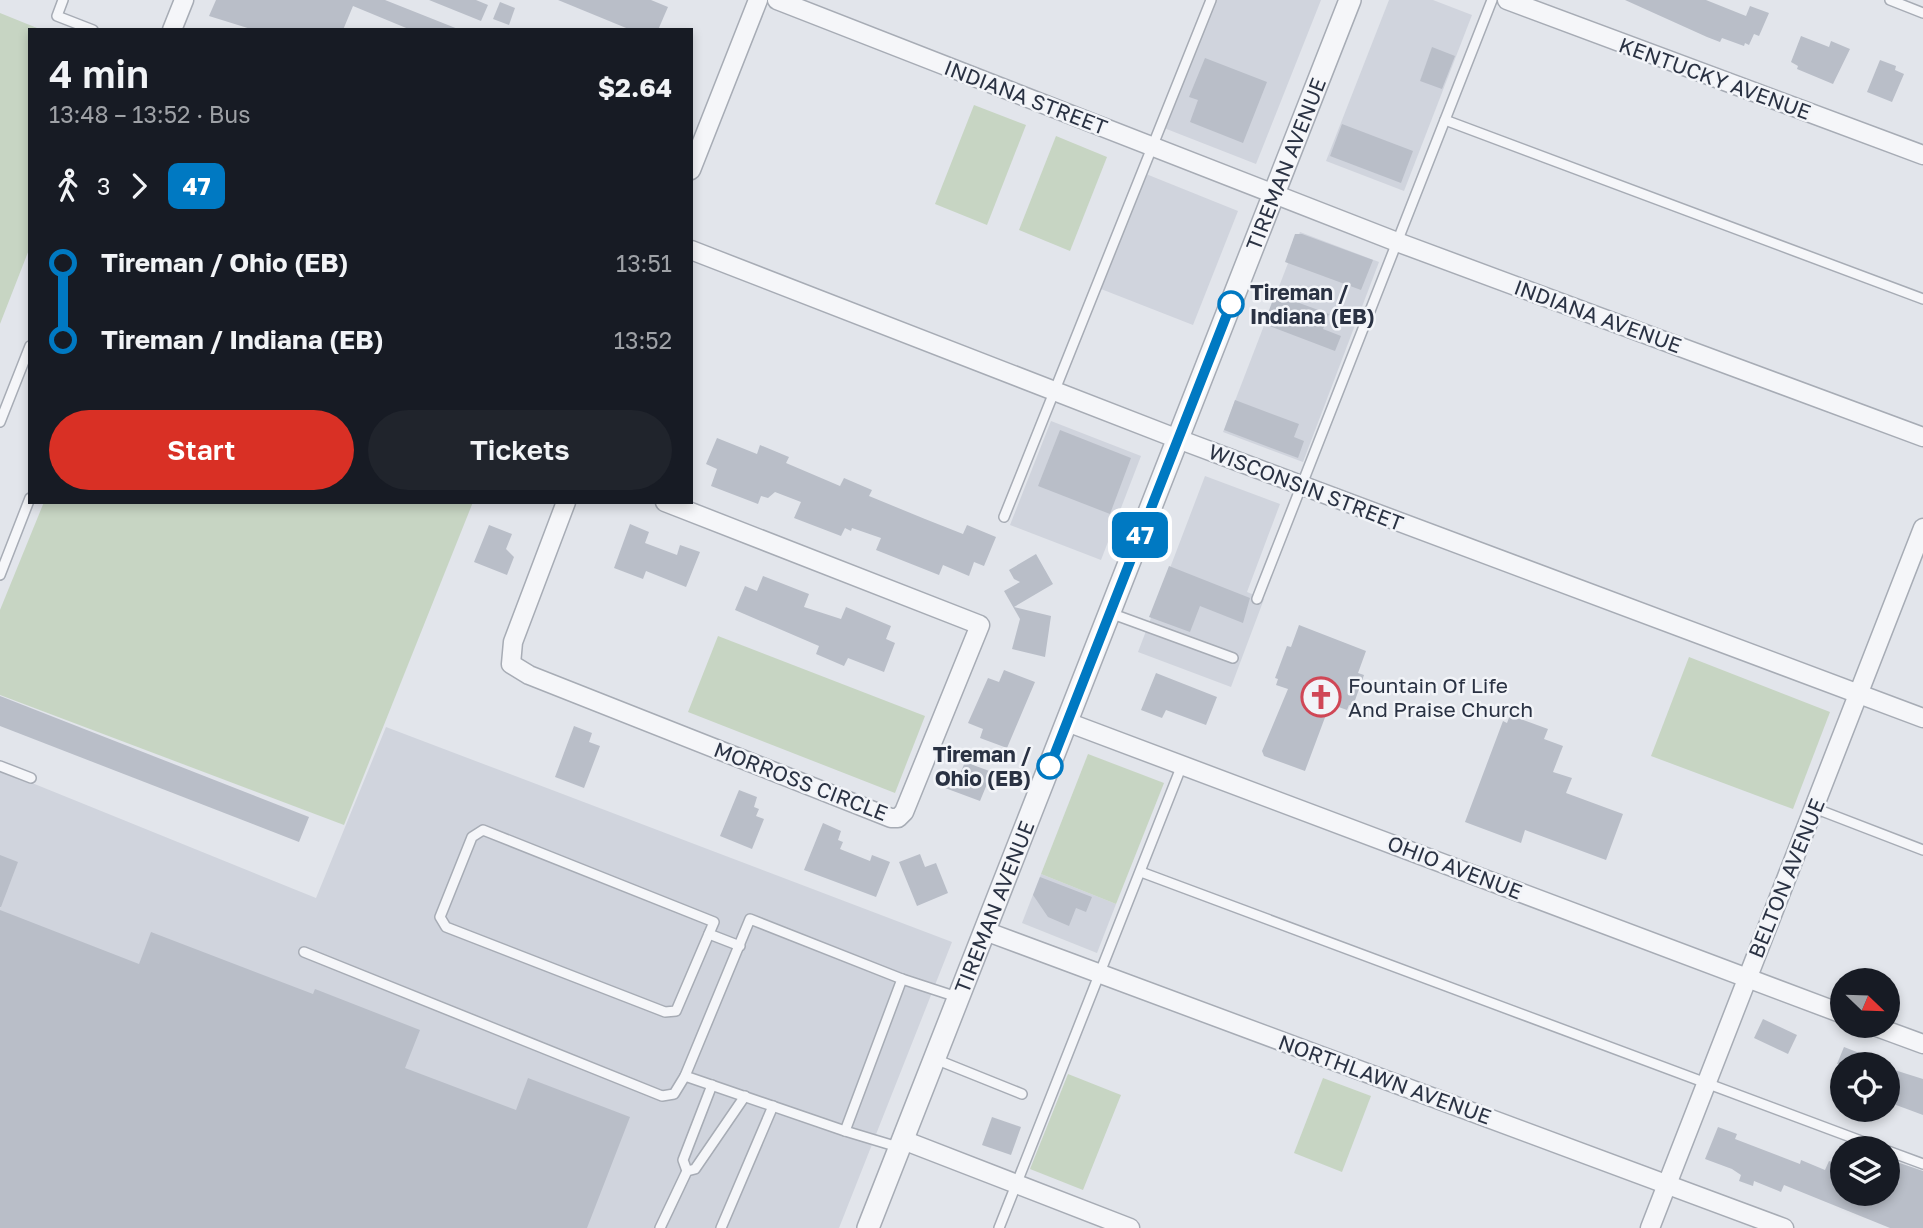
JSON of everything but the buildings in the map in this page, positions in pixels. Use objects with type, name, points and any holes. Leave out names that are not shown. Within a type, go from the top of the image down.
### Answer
[{"type":"street","points":[[173,28],[184,0]]},
{"type":"street","points":[[693,165],[758,0]]},
{"type":"street","name":"INDIANA STREET","points":[[777,0],[1274,194]]},
{"type":"street","name":"TIREMAN AVENUE","points":[[868,1228],[1350,0]]},
{"type":"street","name":"KENTUCKY AVENUE","points":[[1507,0],[1923,155]]},
{"type":"street","name":"INDIANA AVENUE","points":[[1274,194],[1923,437]]},
{"type":"street","name":"WISCONSIN STREET","points":[[693,251],[1178,439],[1923,718]]},
{"type":"street","name":"MORROSS CIRCLE","points":[[565,504],[513,642],[511,664],[555,685],[891,818],[898,818],[904,812],[980,625],[670,504]]},
{"type":"street","name":"BELTON AVENUE","points":[[1650,1228],[1923,528]]},
{"type":"street","name":"OHIO AVENUE","points":[[1067,722],[1830,1009]]},
{"type":"street","name":"NORTHLAWN AVENUE","points":[[985,931],[1784,1228]]},
{"type":"street","points":[[1900,1036],[1923,1044]]},
{"type":"street","points":[[901,1144],[1130,1228]]},
{"type":"lane","points":[[64,0],[57,16],[88,28]]},
{"type":"lane","points":[[1004,517],[1211,0]]},
{"type":"lane","points":[[1257,599],[1492,0]]},
{"type":"lane","points":[[1890,0],[1923,13]]},
{"type":"lane","points":[[1445,120],[1923,299]]},
{"type":"lane","points":[[0,422],[25,372]]},
{"type":"lane","points":[[0,575],[28,503]]},
{"type":"lane","points":[[1110,613],[1233,658]]},
{"type":"lane","points":[[999,1228],[1182,765]]},
{"type":"lane","points":[[0,766],[31,778]]},
{"type":"lane","points":[[1814,808],[1923,850]]},
{"type":"lane","points":[[483,830],[714,922],[709,934],[676,1012],[666,1012],[446,927],[440,917],[472,837],[483,830]]},
{"type":"lane","points":[[1140,872],[1847,1136]]},
{"type":"lane","points":[[304,952],[662,1096],[674,1094],[685,1076],[750,919],[902,979],[959,998]]},
{"type":"lane","points":[[709,934],[740,946]]},
{"type":"lane","points":[[845,1131],[902,979]]},
{"type":"lane","points":[[935,1059],[1022,1094]]},
{"type":"lane","points":[[685,1076],[845,1131],[901,1144]]},
{"type":"lane","points":[[660,1228],[687,1171],[682,1160],[712,1085]]},
{"type":"lane","points":[[687,1171],[695,1169],[745,1096]]},
{"type":"lane","points":[[721,1228],[773,1106]]},
{"type":"lane","points":[[1900,1155],[1923,1164]]},
{"type":"shaded area","points":[[1214,0],[1321,0],[1256,164],[1164,128]]},
{"type":"shaded area","points":[[1389,0],[1433,0],[1472,15],[1404,191],[1326,161]]},
{"type":"shaded area","points":[[1146,174],[1238,211],[1193,325],[1101,289]]},
{"type":"shaded area","points":[[1300,232],[1379,262],[1303,462],[1223,432]]},
{"type":"shaded area","points":[[1051,421],[1141,456],[1101,560],[1010,525]]},
{"type":"shaded area","points":[[1205,476],[1280,504],[1247,592],[1264,599],[1231,687],[1138,652]]},
{"type":"shaded area","points":[[386,727],[952,942],[839,1228],[0,1228],[0,770],[316,898]]},
{"type":"shaded area","points":[[1041,874],[1116,904],[1097,953],[1022,923]]},
{"type":"green space","points":[[0,13],[37,28],[28,28],[28,252],[0,324]]},
{"type":"green space","points":[[974,105],[1026,125],[987,225],[935,204]]},
{"type":"green space","points":[[1056,136],[1107,157],[1070,251],[1019,230]]},
{"type":"green space","points":[[43,504],[472,504],[344,825],[0,695],[0,610]]},
{"type":"green space","points":[[718,636],[925,716],[895,793],[688,712]]},
{"type":"green space","points":[[1689,657],[1830,712],[1793,809],[1651,756]]},
{"type":"green space","points":[[1088,754],[1164,783],[1116,904],[1041,874]]},
{"type":"green space","points":[[1068,1074],[1121,1095],[1083,1190],[1030,1169]]},
{"type":"green space","points":[[1323,1078],[1371,1096],[1342,1172],[1294,1153]]},
{"type":"bus line","name":"47","points":[[1050,766],[1231,304]]},
{"type":"place","name":"Tireman / Indiana (EB)","points":[[1231,304]]},
{"type":"place","name":"Fountain Of Life And Praise Church","points":[[1321,697]]},
{"type":"place","name":"Tireman / Ohio (EB)","points":[[1050,766]]}]
